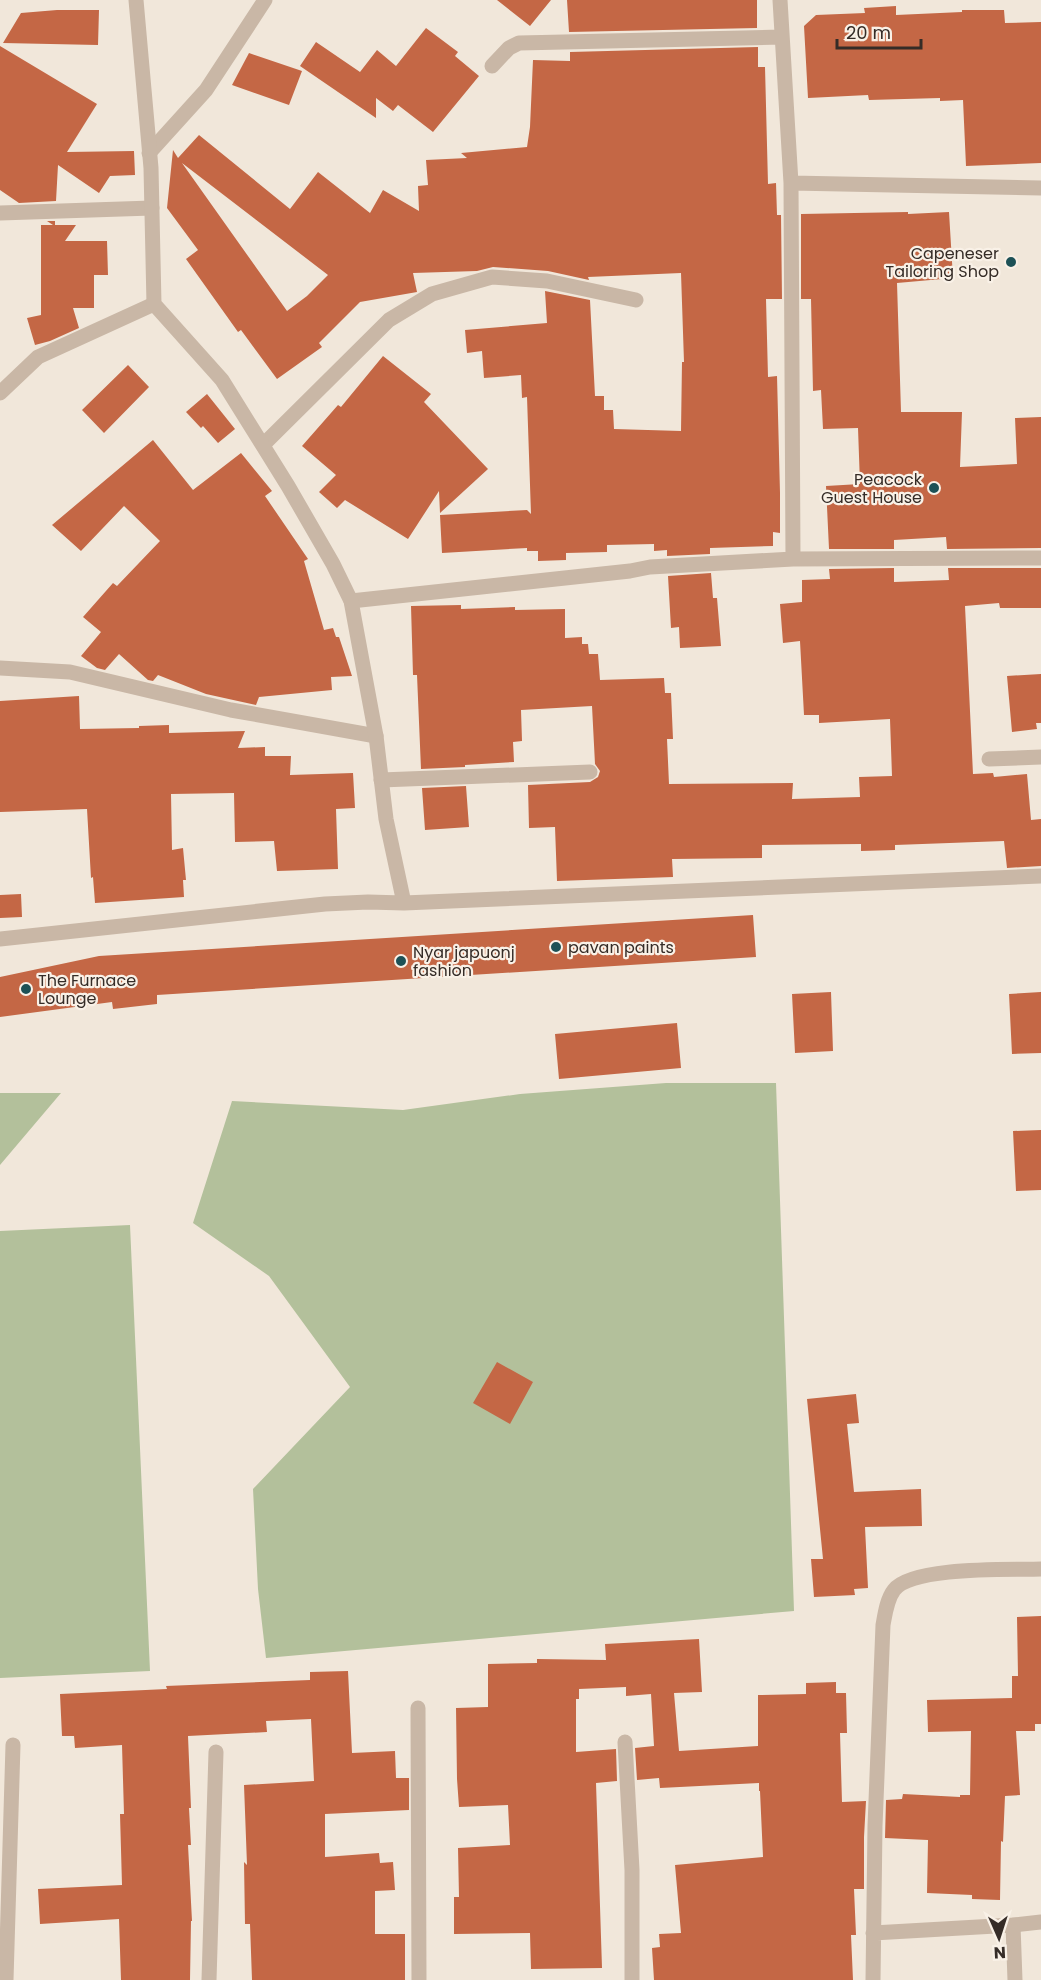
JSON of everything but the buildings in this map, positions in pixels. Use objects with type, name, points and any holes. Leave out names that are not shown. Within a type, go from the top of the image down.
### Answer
[{"type":"street","points":[[136,0],[149,153],[154,304],[222,380],[333,564],[351,601],[376,736],[386,819],[404,903]]},
{"type":"street","points":[[149,153],[206,90],[265,0]]},
{"type":"street","points":[[780,0],[791,183],[794,559]]},
{"type":"street","points":[[492,66],[509,48],[519,43],[781,37]]},
{"type":"street","points":[[791,183],[1041,188]]},
{"type":"street","points":[[0,213],[152,208]]},
{"type":"street","points":[[262,445],[388,320],[432,294],[492,277],[547,281],[636,300]]},
{"type":"street","points":[[0,393],[38,357],[154,304]]},
{"type":"street","points":[[351,601],[650,567],[794,559],[1041,558]]},
{"type":"street","points":[[0,668],[70,672],[231,710],[376,736]]},
{"type":"street","points":[[989,759],[1041,757]]},
{"type":"street","points":[[381,780],[590,772]]},
{"type":"street","points":[[0,939],[325,904],[404,903],[1041,876]]},
{"type":"street","points":[[873,1980],[883,1625],[887,1606],[894,1589],[906,1581],[931,1573],[1041,1569]]},
{"type":"street","points":[[418,1708],[419,1980]]},
{"type":"street","points":[[625,1742],[632,1870],[632,1980]]},
{"type":"street","points":[[6,1980],[13,1745]]},
{"type":"street","points":[[209,1980],[216,1752]]},
{"type":"street","points":[[873,1933],[1041,1922]]},
{"type":"street","points":[[1013,1925],[1015,1980]]},
{"type":"green space","points":[[666,1083],[776,1083],[794,1611],[266,1658],[258,1589],[253,1489],[350,1387],[269,1276],[193,1223],[232,1101],[403,1110],[520,1094]]},
{"type":"green space","points":[[0,1093],[61,1093],[0,1165]]},
{"type":"green space","points":[[130,1225],[150,1671],[0,1678],[0,1231]]},
{"type":"place","name":"Capeneser Tailoring Shop","points":[[1011,262]]},
{"type":"place","name":"Peacock Guest House","points":[[934,488]]},
{"type":"place","name":"pavan paints","points":[[556,947]]},
{"type":"place","name":"Nyar japuonj fashion","points":[[401,961]]},
{"type":"place","name":"The Furnace Lounge","points":[[26,989]]}]
